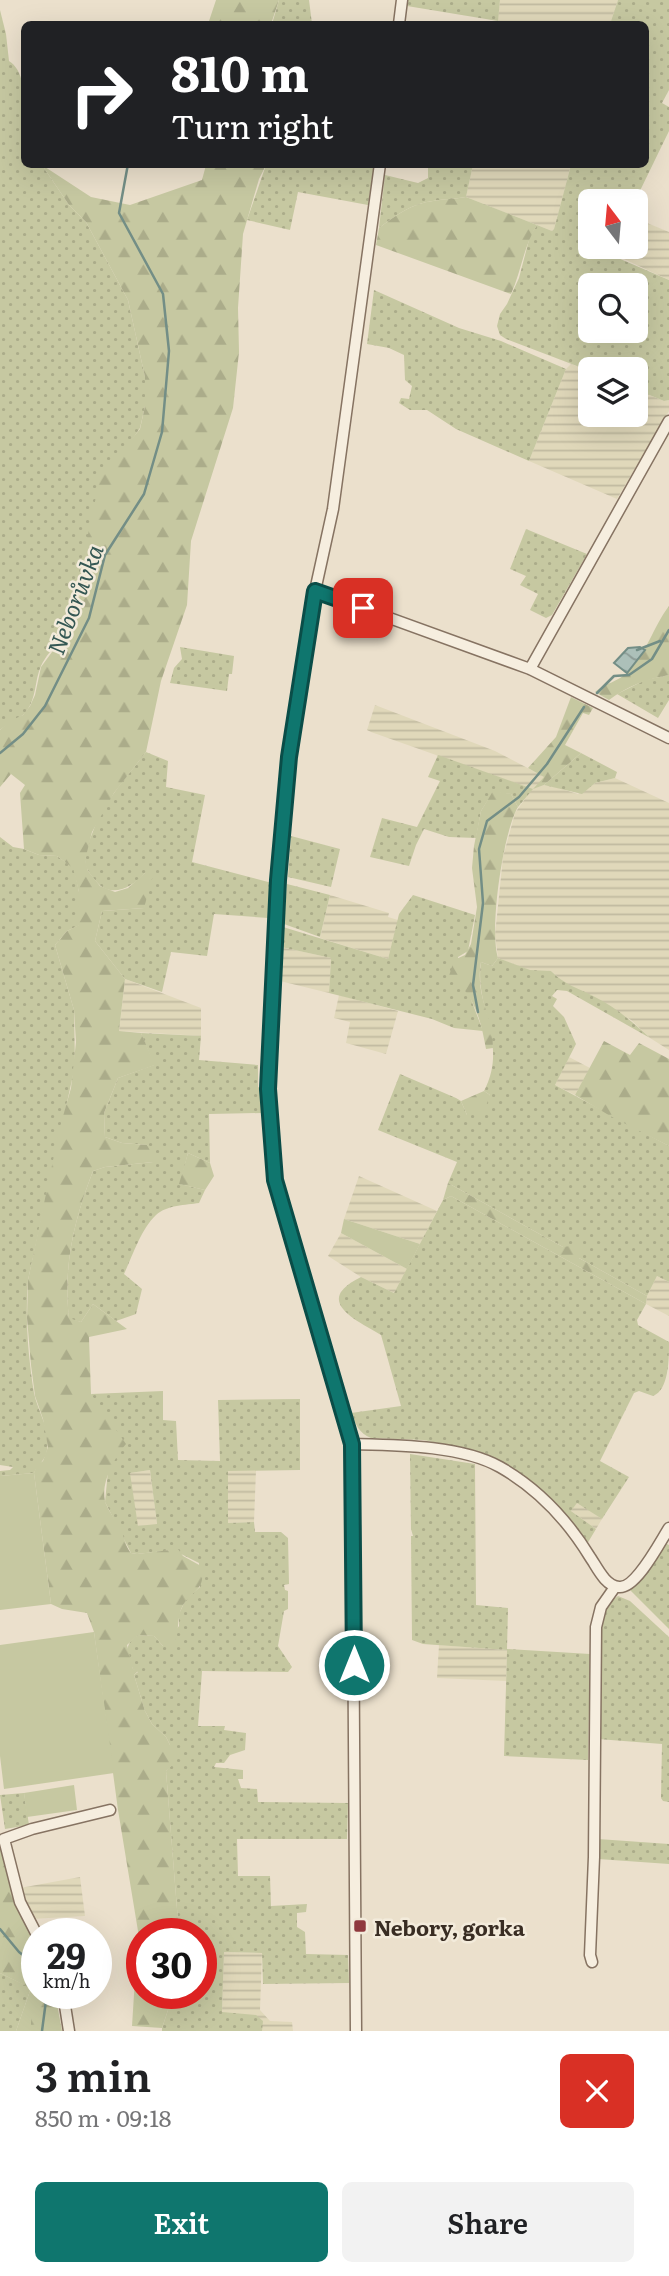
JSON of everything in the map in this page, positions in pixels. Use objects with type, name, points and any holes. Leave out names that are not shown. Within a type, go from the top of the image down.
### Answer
[{"type":"street","points":[[399,21],[402,0]]},
{"type":"street","points":[[356,2031],[352,1444],[275,1180],[268,1089],[277,893],[289,757],[315,591],[333,509],[379,168]]},
{"type":"street","points":[[530,669],[669,421]]},
{"type":"street","points":[[315,591],[530,669],[669,738]]},
{"type":"street","points":[[352,1444],[460,1453],[498,1466],[532,1489],[552,1508],[584,1546],[606,1580],[615,1587],[625,1587],[636,1578],[669,1528]]},
{"type":"street","points":[[592,1962],[596,1627],[601,1607],[615,1587]]},
{"type":"street","points":[[28,1918],[20,1902],[5,1839],[32,1829],[110,1810]]},
{"type":"street","points":[[66,2009],[69,2031]]},
{"type":"shaded area","points":[[500,0],[618,0],[611,21],[497,21]]},
{"type":"shaded area","points":[[472,168],[570,168],[552,231],[466,197]]},
{"type":"shaded area","points":[[648,223],[669,232],[669,280],[624,259],[648,259]]},
{"type":"shaded area","points":[[571,364],[578,367],[578,427],[648,427],[648,394],[664,401],[669,400],[669,411],[617,499],[529,461],[566,369]]},
{"type":"shaded area","points":[[375,705],[495,751],[545,777],[535,788],[552,786],[578,794],[595,783],[615,778],[669,803],[669,1050],[650,1038],[631,1020],[592,996],[567,985],[551,971],[530,971],[498,958],[495,935],[503,857],[515,813],[532,789],[367,730]]},
{"type":"shaded area","points":[[330,895],[389,913],[388,917],[398,920],[388,959],[320,938]]},
{"type":"shaded area","points":[[281,947],[331,958],[329,993],[280,981]]},
{"type":"shaded area","points":[[125,979],[201,1008],[201,1036],[119,1031]]},
{"type":"shaded area","points":[[339,995],[398,1011],[386,1054],[346,1043],[350,1022],[334,1018]]},
{"type":"shaded area","points":[[569,1057],[590,1068],[575,1095],[555,1085]]},
{"type":"shaded area","points":[[359,1176],[437,1211],[420,1244],[344,1219]]},
{"type":"shaded area","points":[[341,1233],[407,1269],[394,1293],[361,1277],[328,1256]]},
{"type":"shaded area","points":[[657,1276],[669,1282],[669,1316],[646,1304]]},
{"type":"shaded area","points":[[150,1470],[157,1525],[138,1527],[129,1473]]},
{"type":"shaded area","points":[[228,1470],[256,1470],[254,1522],[228,1523]]},
{"type":"shaded area","points":[[577,1502],[602,1519],[596,1529],[571,1511]]},
{"type":"shaded area","points":[[439,1645],[507,1650],[506,1681],[437,1678]]},
{"type":"shaded area","points":[[80,1877],[85,1916],[31,1918],[20,1888]]},
{"type":"shaded area","points":[[224,1952],[262,1953],[260,2010],[270,2021],[292,2022],[293,2031],[262,2031],[262,2021],[222,2013]]},
{"type":"green space","points":[[216,0],[279,0],[272,21],[209,21]]},
{"type":"green space","points":[[279,0],[309,0],[312,21],[273,21]]},
{"type":"green space","points":[[408,0],[500,0],[498,21],[407,6]]},
{"type":"green space","points":[[618,0],[669,0],[669,90],[662,103],[669,107],[669,131],[641,189],[578,189],[578,259],[620,259],[669,280],[669,400],[664,401],[648,394],[648,357],[578,357],[578,366],[500,335],[497,326],[500,314],[519,278],[530,236],[537,225],[552,231],[570,168],[649,168],[649,21],[611,21]]},
{"type":"green space","points":[[0,10],[9,61],[17,68],[21,80],[21,168],[44,168],[69,205],[86,222],[128,300],[145,377],[145,406],[140,428],[104,498],[90,533],[73,620],[41,666],[32,701],[26,712],[0,730]]},
{"type":"green space","points":[[44,168],[91,197],[130,205],[202,180],[205,168],[264,168],[243,234],[238,308],[239,352],[233,408],[191,541],[187,605],[161,681],[146,752],[114,793],[92,832],[85,860],[88,871],[100,886],[115,892],[128,888],[145,873],[153,875],[144,908],[102,911],[95,941],[125,979],[119,1031],[141,1033],[155,1065],[118,1078],[104,1113],[105,1137],[122,1143],[147,1145],[156,1154],[153,1162],[105,1167],[93,1171],[80,1207],[72,1243],[68,1299],[69,1318],[81,1322],[93,1304],[127,1329],[89,1337],[91,1394],[126,1444],[106,1481],[104,1497],[108,1508],[131,1553],[178,1549],[183,1556],[201,1566],[202,1582],[183,1606],[173,1646],[163,1646],[154,1636],[138,1635],[127,1645],[133,1669],[139,1670],[134,1675],[145,1711],[152,1724],[175,1750],[176,1762],[166,1771],[178,1918],[136,1918],[94,1632],[87,1613],[62,1609],[51,1604],[34,1473],[37,1465],[43,1461],[48,1447],[35,1396],[31,1365],[27,1318],[28,1280],[60,1127],[71,1088],[76,1042],[74,1010],[55,945],[67,931],[79,925],[79,892],[73,868],[57,856],[39,855],[24,849],[20,793],[25,785],[11,774],[0,787],[0,730],[23,715],[30,706],[41,667],[71,626],[83,584],[83,558],[100,478],[140,429],[145,406],[145,377],[128,300],[86,222],[69,205]]},
{"type":"green space","points":[[265,168],[374,168],[368,205],[298,192],[290,230],[247,220]]},
{"type":"green space","points":[[428,168],[472,168],[466,197],[418,204],[379,228],[385,175],[418,183],[428,178]]},
{"type":"green space","points":[[466,197],[537,225],[511,294],[376,245],[379,228],[404,211],[425,202]]},
{"type":"green space","points":[[374,290],[459,328],[501,341],[566,369],[529,461],[456,429],[427,410],[410,410],[399,403],[401,398],[409,399],[412,386],[405,380],[404,355],[389,348],[367,344]]},
{"type":"green space","points":[[526,529],[587,554],[552,615],[546,618],[530,610],[538,594],[520,585],[526,576],[510,569]]},
{"type":"green space","points":[[669,606],[669,675],[638,684],[609,700],[595,692],[624,675],[635,665]]},
{"type":"green space","points":[[180,647],[234,656],[227,691],[170,683],[174,668],[182,659]]},
{"type":"green space","points":[[669,675],[669,700],[658,718],[617,694],[645,680]]},
{"type":"green space","points":[[571,697],[593,708],[589,715],[583,713],[565,745],[581,753],[544,785],[533,789],[544,777],[528,768],[556,737]]},
{"type":"green space","points":[[146,752],[168,761],[166,787],[205,795],[192,862],[272,883],[268,918],[214,914],[207,956],[171,952],[162,992],[125,979],[95,941],[102,911],[144,908],[145,873],[133,884],[120,890],[107,889],[91,875],[85,860],[102,812]]},
{"type":"green space","points":[[581,753],[617,772],[615,778],[595,783],[582,794],[544,785]]},
{"type":"green space","points":[[438,755],[533,789],[518,807],[511,794],[493,792],[481,811],[476,838],[449,837],[424,829],[409,866],[370,857],[382,818],[417,827],[440,781],[428,777]]},
{"type":"green space","points":[[493,791],[511,794],[518,807],[507,837],[499,881],[495,926],[498,958],[492,966],[481,962],[480,986],[493,1048],[486,1049],[475,1008],[465,990],[449,976],[454,960],[465,955],[471,944],[477,907],[472,868],[474,846],[481,811]]},
{"type":"green space","points":[[291,836],[340,849],[331,887],[288,877]]},
{"type":"green space","points":[[0,837],[13,847],[39,855],[57,856],[74,868],[79,892],[80,925],[67,931],[55,945],[74,1010],[75,1066],[28,1280],[30,1365],[34,1393],[47,1435],[47,1450],[34,1473],[0,1476],[0,1471],[13,1467],[0,1465]]},
{"type":"green space","points":[[287,884],[330,895],[320,937],[284,924]]},
{"type":"green space","points":[[413,895],[475,915],[468,951],[458,957],[459,982],[469,994],[483,1031],[454,1028],[432,1019],[329,993],[331,958],[281,947],[283,927],[388,959],[399,914]]},
{"type":"green space","points":[[498,958],[530,970],[551,971],[567,983],[617,1010],[650,1038],[567,991],[557,990],[552,996],[557,999],[553,1006],[564,1017],[576,1044],[555,1085],[669,1146],[669,1282],[657,1276],[647,1296],[579,1258],[569,1247],[563,1247],[448,1183],[457,1162],[378,1130],[400,1074],[461,1101],[467,1115],[490,1095],[484,1091],[491,1074],[492,1041],[480,979],[481,962],[492,966]]},
{"type":"green space","points":[[141,1033],[201,1036],[199,1060],[258,1065],[262,1113],[209,1114],[210,1163],[188,1153],[180,1184],[205,1190],[199,1203],[171,1207],[156,1215],[142,1235],[124,1274],[142,1289],[136,1314],[116,1321],[93,1304],[81,1322],[69,1319],[69,1262],[75,1225],[93,1171],[105,1167],[153,1162],[147,1145],[122,1143],[105,1137],[104,1113],[118,1078],[154,1065]]},
{"type":"green space","points":[[604,1041],[630,1055],[639,1043],[669,1059],[669,1146],[575,1095]]},
{"type":"green space","points":[[484,1091],[490,1095],[486,1106],[478,1115],[467,1115],[461,1101]]},
{"type":"green space","points":[[188,1153],[210,1163],[214,1176],[205,1190],[179,1184]]},
{"type":"green space","points":[[448,1183],[563,1247],[578,1245],[582,1253],[579,1258],[647,1296],[646,1304],[451,1196],[443,1200]]},
{"type":"green space","points":[[451,1196],[646,1304],[637,1320],[638,1325],[669,1342],[667,1373],[662,1387],[653,1396],[639,1391],[634,1393],[600,1461],[629,1477],[602,1519],[577,1503],[571,1511],[596,1529],[587,1544],[561,1509],[533,1483],[487,1454],[424,1440],[371,1438],[356,1425],[351,1413],[401,1406],[381,1335],[343,1309],[339,1302],[340,1294],[361,1277],[394,1293],[443,1200]]},
{"type":"green space","points":[[344,1219],[420,1244],[407,1269],[341,1233]]},
{"type":"green space","points":[[163,1391],[163,1420],[176,1421],[178,1460],[220,1461],[218,1400],[300,1399],[300,1470],[228,1471],[228,1523],[254,1522],[255,1532],[281,1532],[288,1538],[289,1584],[284,1585],[288,1591],[288,1609],[284,1611],[278,1646],[292,1667],[288,1672],[202,1671],[198,1726],[225,1726],[224,1730],[246,1733],[245,1750],[230,1755],[224,1763],[216,1763],[214,1767],[243,1770],[243,1779],[238,1779],[241,1788],[257,1789],[258,1802],[348,1803],[347,1839],[237,1839],[238,1876],[270,1876],[271,1906],[307,1904],[306,1912],[297,1913],[297,1927],[305,1932],[306,1954],[348,1955],[349,1983],[263,1984],[262,1953],[224,1952],[222,2012],[256,2015],[263,2021],[262,2031],[162,2031],[168,2009],[217,2009],[217,1918],[178,1918],[166,1771],[171,1765],[170,1745],[145,1711],[134,1675],[138,1672],[133,1669],[129,1659],[128,1646],[138,1635],[154,1636],[163,1646],[179,1626],[179,1614],[186,1599],[200,1587],[199,1563],[173,1550],[131,1553],[105,1502],[108,1471],[115,1456],[91,1394]],"holes":[[[150,1470],[157,1524],[138,1526],[130,1473]]]},
{"type":"green space","points":[[410,1454],[475,1464],[476,1605],[508,1608],[507,1649],[590,1654],[588,1760],[504,1756],[507,1650],[423,1644],[412,1640],[413,1536]]},
{"type":"green space","points":[[34,1473],[51,1604],[0,1610],[0,1476]]},
{"type":"green space","points":[[665,1543],[669,1545],[669,1629],[630,1590],[640,1582]]},
{"type":"green space","points":[[618,1596],[630,1601],[669,1637],[669,1802],[661,1798],[662,1744],[598,1739],[600,1621],[608,1604]]},
{"type":"green space","points":[[94,1632],[114,1773],[4,1789],[0,1756],[0,1645]]},
{"type":"green space","points":[[74,1785],[77,1810],[27,1817],[24,1793]]},
{"type":"green space","points":[[24,1793],[29,1825],[5,1829],[0,1795]]},
{"type":"green space","points":[[598,1839],[669,1844],[669,1864],[598,1859]]},
{"type":"green space","points":[[0,1843],[22,1918],[21,1984],[0,1973]]},
{"type":"green space","points":[[0,1973],[21,1983],[21,2009],[24,2009],[16,2031],[0,2031]]},
{"type":"green space","points":[[24,2009],[31,2009],[31,2031],[16,2031]]},
{"type":"green space","points":[[30,2009],[58,2009],[62,2031],[31,2031]]},
{"type":"green space","points":[[133,2009],[168,2009],[162,2028],[132,2026]]},
{"type":"water","points":[[640,647],[645,650],[627,673],[614,663],[628,648]]},
{"type":"waterway","name":"Neborůvka","points":[[0,753],[23,734],[45,706],[89,618],[105,555],[144,494],[162,432],[169,351],[163,294],[119,213],[127,168]]},
{"type":"waterway","points":[[597,693],[614,676],[629,675],[652,659],[669,630]]},
{"type":"waterway","points":[[637,650],[660,641]]},
{"type":"waterway","points":[[478,1012],[473,985],[483,903],[479,849],[487,821],[519,797],[547,764],[584,707]]},
{"type":"waterway","name":"Neborůvka","points":[[0,1929],[21,1954]]},
{"type":"waterway","name":"Neborůvka","points":[[42,2031],[45,2009]]},
{"type":"place","name":"Nebory, gorka","points":[[360,1926]]},
{"type":"route","points":[[354,1665],[352,1444],[275,1180],[268,1089],[278,880],[289,757],[315,591],[363,608]]}]
